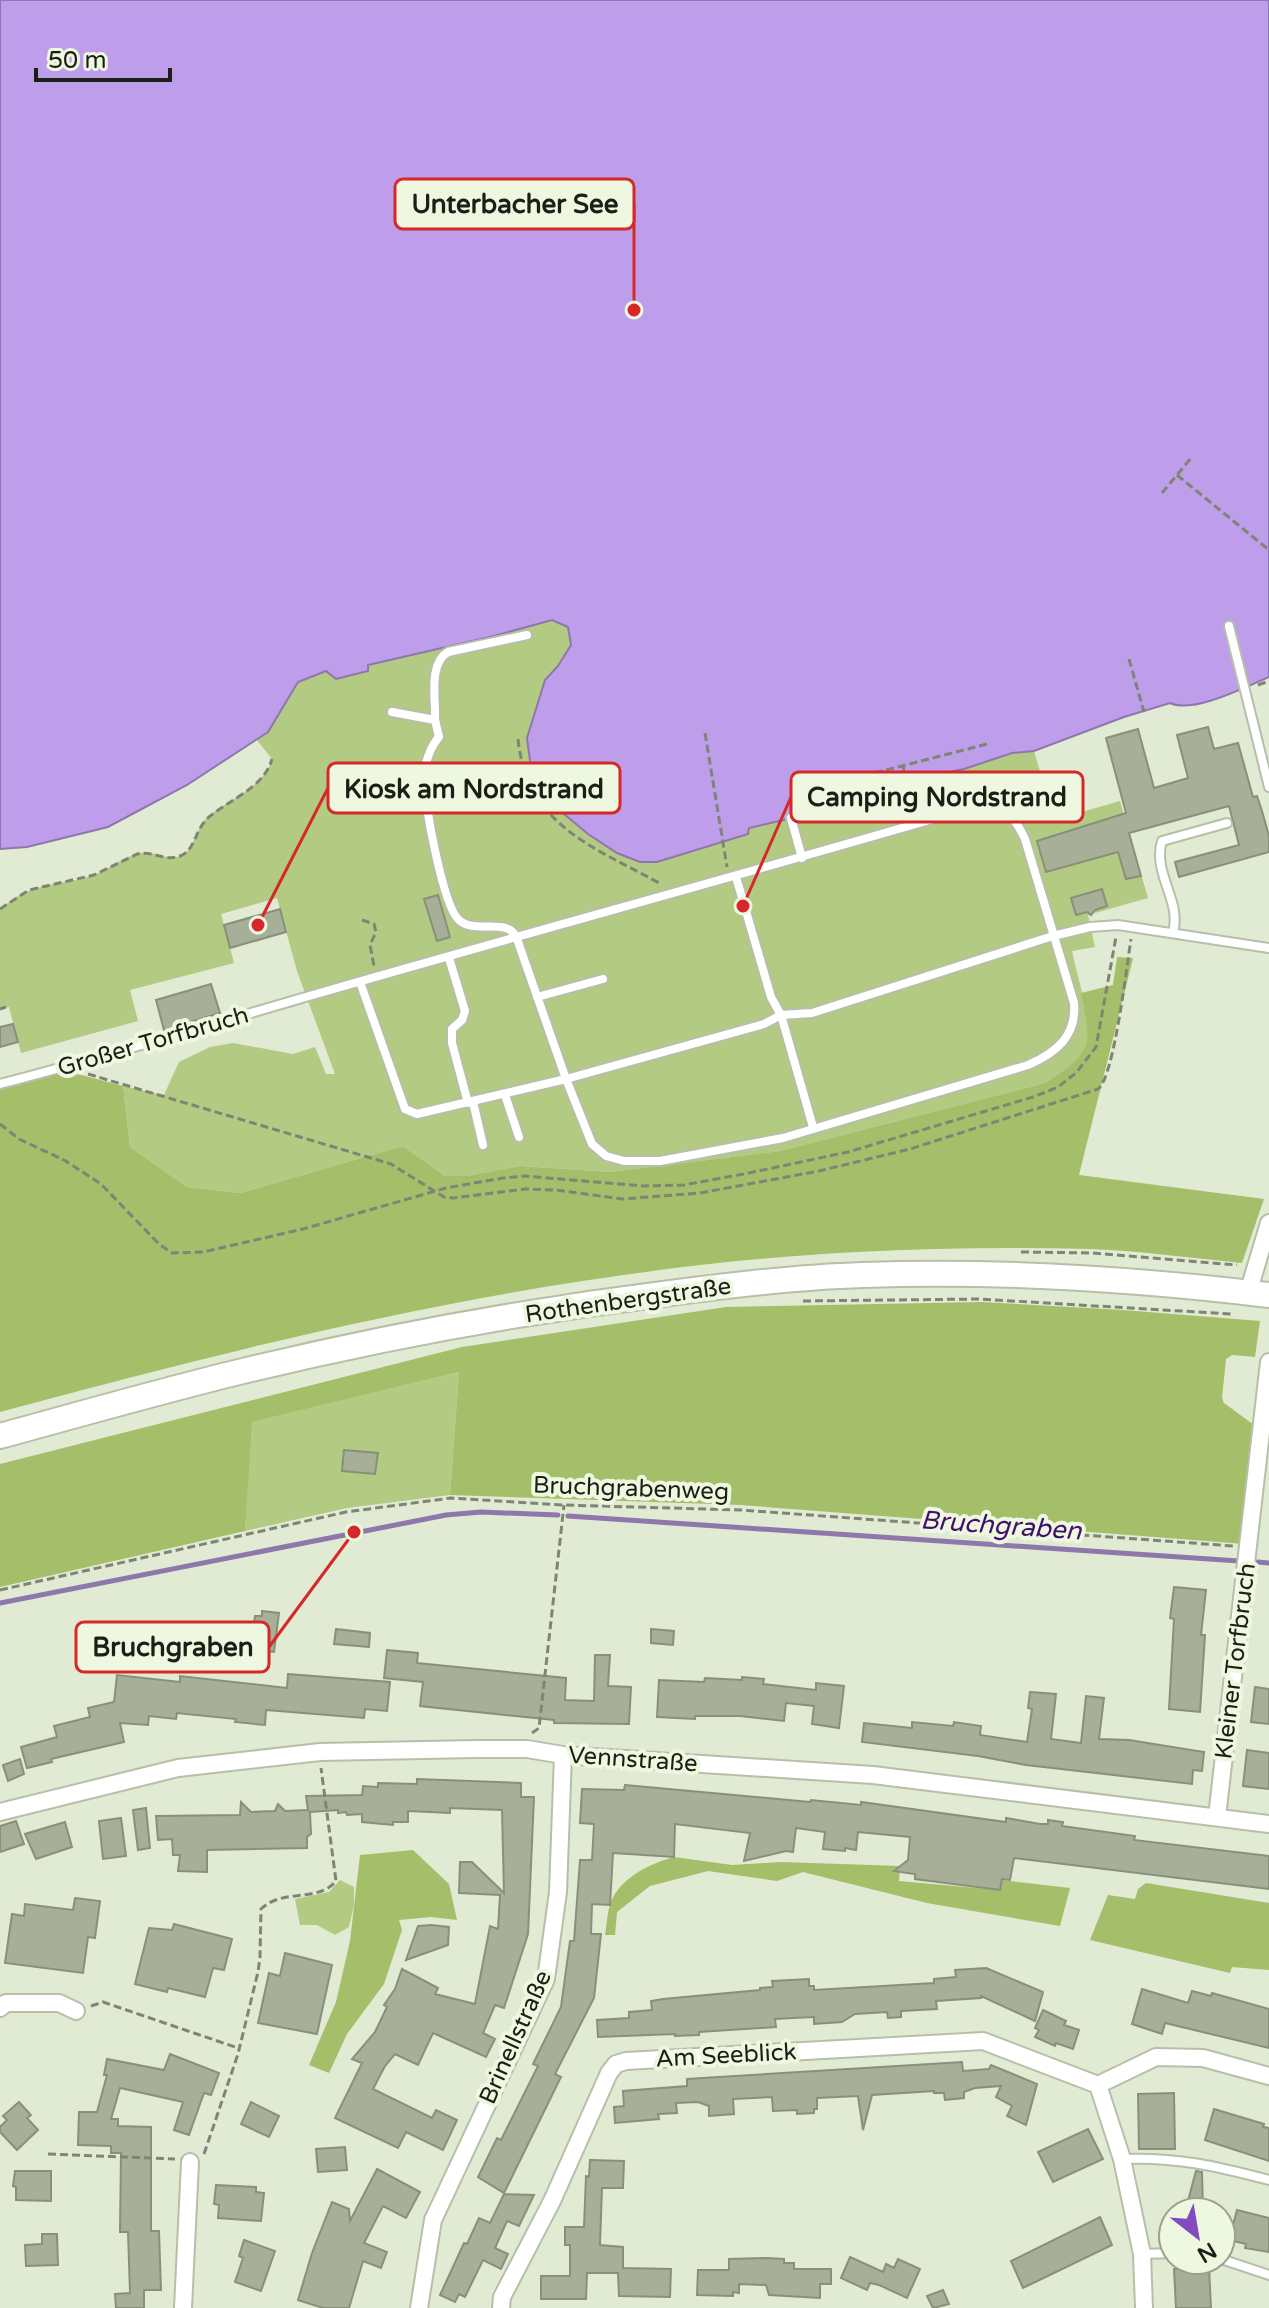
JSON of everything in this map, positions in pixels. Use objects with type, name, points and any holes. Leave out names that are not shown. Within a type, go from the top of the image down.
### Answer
[{"type":"main road","name":"Rothenbergstraße","points":[[0,1436],[232,1374],[466,1323],[720,1286],[860,1275],[989,1273],[1118,1280],[1252,1301]]},
{"type":"street","points":[[1252,1301],[1269,1223]]},
{"type":"street","name":"Kleiner Torfbruch","points":[[1217,1817],[1269,1362]]},
{"type":"street","name":"Vennstraße","points":[[0,1812],[178,1768],[320,1752],[527,1749],[563,1755],[873,1775],[1269,1824]]},
{"type":"street","name":"Brinellstraße","points":[[419,2308],[433,2220],[546,1979],[558,1892],[563,1755]]},
{"type":"street","points":[[0,2008],[6,2003],[59,2003],[76,2011]]},
{"type":"street","name":"Am Seeblick","points":[[501,2308],[502,2297],[552,2201],[609,2073],[616,2064],[983,2041],[1098,2085]]},
{"type":"street","points":[[1144,2308],[1142,2254],[1122,2159],[1098,2085],[1156,2057],[1203,2058],[1269,2076]]},
{"type":"street","points":[[183,2308],[190,2162]]},
{"type":"lane","points":[[1229,626],[1269,787]]},
{"type":"lane","points":[[517,939],[509,928],[467,925],[459,921],[450,905],[432,836],[424,776],[432,746],[439,737],[435,720],[435,667],[441,656],[527,635]]},
{"type":"lane","points":[[392,712],[435,720]]},
{"type":"lane","name":"Großer Torfbruch","points":[[0,1084],[974,807],[992,807],[1015,818],[1025,839],[1075,1013],[1066,1040],[1057,1049],[1028,1065],[783,1138],[660,1161],[624,1161],[606,1156],[592,1144],[517,939]]},
{"type":"lane","points":[[791,818],[802,858]]},
{"type":"lane","points":[[1173,932],[1176,921],[1158,855],[1162,841],[1227,823]]},
{"type":"lane","points":[[733,877],[771,997],[781,1015],[813,1127]]},
{"type":"lane","points":[[360,982],[405,1109],[417,1114],[566,1079],[764,1024],[781,1015],[812,1013],[1090,927],[1118,925],[1269,948]]},
{"type":"lane","points":[[449,958],[465,1011],[462,1020],[452,1029],[452,1043],[483,1145]]},
{"type":"lane","points":[[537,997],[603,979]]},
{"type":"lane","points":[[505,1095],[519,1137]]},
{"type":"lane","points":[[1122,2159],[1204,2162],[1269,2180]]},
{"type":"lane","points":[[1142,2254],[1157,2254]]},
{"type":"lane","points":[[1237,2264],[1269,2275]]},
{"type":"path","points":[[1162,493],[1191,458]]},
{"type":"path","points":[[1177,475],[1269,550]]},
{"type":"path","points":[[1129,659],[1144,712]]},
{"type":"path","points":[[705,733],[733,877]]},
{"type":"path","points":[[518,739],[521,767],[533,791],[549,814],[569,834],[679,893]]},
{"type":"path","points":[[863,776],[991,743]]},
{"type":"path","points":[[0,909],[29,890],[94,875],[144,852],[163,857],[180,856],[193,844],[198,828],[210,815],[260,780],[269,770],[272,759]]},
{"type":"path","points":[[903,766],[906,781]]},
{"type":"path","points":[[362,920],[374,924],[376,932],[370,945],[377,977]]},
{"type":"path","points":[[0,1009],[6,1007]]},
{"type":"path","points":[[0,1124],[19,1139],[64,1160],[101,1184],[159,1244],[172,1253],[217,1249],[435,1193],[391,1164],[65,1067]]},
{"type":"path","points":[[799,1301],[979,1299],[1124,1305],[1252,1301]]},
{"type":"path","name":"Bruchgrabenweg","points":[[0,1590],[346,1512],[451,1498],[741,1510],[1248,1547]]},
{"type":"path","points":[[527,1749],[528,1738],[539,1728],[564,1505]]},
{"type":"path","points":[[210,2138],[239,2048],[260,1957],[261,1909],[276,1900],[328,1890],[336,1881],[320,1752]]},
{"type":"path","points":[[76,2011],[103,2002],[239,2048]]},
{"type":"path","points":[[48,2154],[100,2154],[190,2162]]},
{"type":"green space","points":[[552,620],[568,627],[571,645],[545,680],[558,809],[617,853],[696,848],[748,834],[749,828],[822,811],[875,790],[964,769],[1012,753],[1034,751],[1054,820],[1120,801],[1148,898],[1088,915],[1095,947],[1072,951],[1087,1029],[1084,1051],[1077,1061],[1045,1083],[780,1151],[611,1172],[521,1166],[466,1176],[445,1176],[403,1146],[240,1193],[187,1187],[130,1147],[123,1086],[164,1095],[179,1062],[210,1047],[233,1043],[293,1054],[315,1047],[326,1074],[335,1074],[297,971],[277,898],[221,914],[234,963],[130,990],[138,1021],[21,1053],[9,1007],[0,1009],[0,909],[26,892],[91,876],[135,855],[146,852],[173,858],[184,854],[204,821],[255,785],[268,769],[272,759],[256,739],[268,732],[297,682],[327,671],[367,665]]},
{"type":"green space","points":[[1117,957],[1133,958],[1079,1175],[1264,1199],[1242,1263],[1062,1248],[857,1252],[748,1260],[532,1289],[424,1309],[211,1357],[0,1412],[0,1086],[66,1071],[123,1086],[130,1147],[187,1187],[240,1193],[403,1146],[445,1176],[466,1176],[521,1166],[611,1172],[780,1151],[1045,1083],[1072,1064],[1085,1047],[1087,1025],[1081,993],[1113,985]]},
{"type":"green space","points":[[981,1302],[1260,1321],[1255,1357],[1232,1355],[1226,1359],[1222,1398],[1224,1403],[1254,1425],[1245,1544],[741,1505],[450,1495],[459,1372],[252,1422],[245,1531],[0,1587],[0,1464],[462,1347],[726,1307]]},
{"type":"green space","points":[[459,1372],[450,1495],[347,1508],[245,1531],[251,1422]]},
{"type":"green space","points":[[413,1850],[449,1884],[457,1920],[431,1917],[399,1920],[402,1930],[384,1984],[347,2034],[329,2073],[309,2065],[336,2002],[350,1941],[360,1855]]},
{"type":"green space","points":[[674,1857],[732,1865],[781,1862],[900,1866],[899,1881],[999,1890],[1002,1880],[1070,1888],[1060,1926],[927,1903],[803,1872],[777,1881],[708,1871],[650,1886],[617,1912],[615,1935],[605,1935],[610,1906],[621,1886],[646,1868]]},
{"type":"green space","points":[[340,1880],[354,1887],[349,1927],[335,1935],[317,1925],[300,1925],[295,1899],[329,1892]]},
{"type":"green space","points":[[1146,1883],[1269,1903],[1269,1970],[1232,1967],[1230,1973],[1090,1940],[1108,1895],[1135,1899],[1138,1889]]},
{"type":"shaded area","points":[[0,0],[1269,0],[1269,677],[1205,702],[1192,705],[1170,703],[1034,751],[1012,753],[964,769],[909,780],[822,811],[749,828],[748,834],[657,862],[640,862],[617,853],[558,809],[542,791],[531,768],[527,738],[545,680],[571,645],[568,627],[552,620],[368,665],[368,671],[336,679],[326,671],[298,682],[268,732],[187,785],[108,827],[27,847],[0,849]]},
{"type":"building","points":[[1208,727],[1214,749],[1238,743],[1253,797],[1257,796],[1262,811],[1269,836],[1269,852],[1179,877],[1175,862],[1239,845],[1229,806],[1129,833],[1141,876],[1126,879],[1118,852],[1046,872],[1037,841],[1126,813],[1106,738],[1138,729],[1154,788],[1188,778],[1177,735]]},
{"type":"building","points":[[1102,889],[1107,906],[1091,915],[1087,912],[1076,915],[1071,898]]},
{"type":"building","points":[[438,895],[450,937],[437,941],[424,899]]},
{"type":"building","points":[[280,909],[286,932],[230,948],[224,925]]},
{"type":"building","points":[[211,984],[220,1013],[164,1030],[156,1000]]},
{"type":"building","points":[[13,1024],[18,1042],[0,1047],[0,1027]]},
{"type":"building","points":[[344,1450],[378,1453],[375,1474],[342,1471]]},
{"type":"building","points":[[1174,1587],[1206,1590],[1201,1635],[1205,1635],[1200,1712],[1169,1709],[1174,1619],[1170,1618]]},
{"type":"building","points":[[262,1611],[279,1613],[274,1652],[251,1649],[255,1616],[262,1616]]},
{"type":"building","points":[[336,1629],[370,1633],[369,1647],[334,1644]]},
{"type":"building","points":[[651,1629],[674,1631],[673,1645],[651,1643]]},
{"type":"building","points":[[387,1650],[418,1653],[417,1663],[566,1678],[565,1700],[594,1701],[595,1655],[610,1655],[608,1686],[631,1687],[629,1724],[554,1723],[554,1720],[420,1706],[423,1682],[384,1678]]},
{"type":"building","points":[[288,1674],[390,1682],[387,1711],[365,1709],[364,1718],[266,1710],[265,1725],[177,1713],[176,1719],[149,1716],[148,1725],[120,1723],[124,1742],[51,1759],[52,1762],[27,1768],[21,1747],[57,1737],[54,1726],[90,1717],[88,1708],[114,1702],[117,1675],[180,1682],[180,1676],[287,1688]]},
{"type":"building","points":[[742,1677],[764,1679],[763,1684],[816,1690],[816,1683],[844,1686],[839,1728],[812,1724],[814,1706],[786,1703],[784,1721],[740,1716],[695,1716],[695,1719],[657,1717],[659,1680],[704,1682],[705,1678],[742,1680]]},
{"type":"building","points":[[1255,1687],[1269,1689],[1269,1724],[1251,1722]]},
{"type":"building","points":[[1030,1692],[1056,1694],[1051,1739],[1081,1743],[1086,1696],[1104,1698],[1099,1739],[1129,1740],[1204,1752],[1202,1771],[1193,1770],[1192,1784],[862,1742],[864,1723],[912,1728],[912,1722],[953,1726],[954,1722],[981,1726],[980,1735],[1027,1742],[1032,1709],[1028,1708]]},
{"type":"building","points":[[1247,1750],[1269,1753],[1269,1789],[1243,1786]]},
{"type":"building","points":[[20,1759],[24,1774],[8,1781],[3,1765]]},
{"type":"building","points":[[417,1779],[521,1783],[521,1797],[534,1797],[528,1934],[504,2008],[495,2005],[483,2033],[495,2039],[486,2057],[433,2033],[418,2065],[395,2054],[373,2089],[432,2118],[436,2110],[457,2120],[443,2150],[406,2132],[398,2148],[335,2118],[362,2063],[352,2059],[375,2032],[402,1969],[438,1988],[435,1994],[475,2004],[490,1926],[498,1929],[500,1895],[459,1893],[460,1862],[472,1862],[504,1893],[502,1810],[450,1808],[450,1813],[408,1811],[408,1822],[393,1822],[393,1825],[362,1822],[362,1814],[347,1815],[346,1812],[338,1813],[338,1810],[310,1812],[311,1834],[307,1837],[307,1848],[207,1850],[207,1872],[178,1871],[180,1855],[173,1855],[172,1839],[158,1840],[156,1816],[240,1815],[241,1802],[251,1812],[275,1811],[278,1804],[285,1811],[308,1810],[306,1796],[362,1795],[363,1786],[378,1787],[378,1783],[417,1784]]},
{"type":"building","points":[[625,1785],[810,1802],[861,1805],[861,1802],[1006,1822],[1006,1818],[1040,1824],[1048,1824],[1048,1820],[1063,1822],[1062,1826],[1135,1836],[1134,1840],[1269,1856],[1269,1889],[1014,1858],[1010,1880],[1002,1879],[1000,1890],[915,1879],[915,1874],[894,1871],[908,1860],[910,1837],[858,1832],[856,1850],[845,1848],[845,1851],[823,1849],[825,1832],[796,1828],[793,1852],[744,1861],[750,1833],[675,1824],[674,1857],[613,1853],[610,1905],[592,1904],[591,1934],[601,1934],[594,1998],[555,2074],[561,2077],[504,2193],[478,2177],[497,2138],[501,2140],[538,2066],[533,2064],[561,2007],[570,1941],[574,1941],[580,1860],[592,1860],[594,1824],[580,1823],[582,1789],[624,1790]]},
{"type":"building","points":[[146,1808],[150,1848],[138,1850],[133,1810]]},
{"type":"building","points":[[121,1818],[126,1856],[103,1859],[99,1821]]},
{"type":"building","points":[[16,1821],[24,1844],[0,1852],[0,1826]]},
{"type":"building","points":[[65,1822],[72,1847],[36,1859],[25,1834]]},
{"type":"building","points":[[75,1898],[100,1901],[95,1938],[88,1937],[83,1973],[5,1963],[12,1914],[24,1916],[25,1904],[73,1910]]},
{"type":"building","points":[[174,1924],[232,1939],[224,1970],[213,1968],[205,1997],[135,1984],[149,1928],[172,1930]]},
{"type":"building","points":[[418,1926],[449,1927],[448,1945],[406,1960]]},
{"type":"building","points":[[285,1953],[332,1965],[317,2034],[258,2023],[269,1973],[280,1976]]},
{"type":"building","points":[[986,1968],[1043,1992],[1035,2021],[981,1996],[936,2001],[937,2009],[901,2011],[901,2017],[888,2018],[887,2012],[855,2014],[842,2022],[814,2024],[814,2017],[775,2019],[776,2027],[699,2032],[699,2035],[598,2037],[597,2020],[629,2018],[629,2012],[652,2010],[651,2001],[760,1990],[773,1987],[772,1981],[809,1979],[809,1986],[814,1986],[814,1990],[934,1983],[934,1979],[956,1977],[955,1970]]},
{"type":"building","points":[[1142,1989],[1188,2003],[1192,1991],[1211,1996],[1212,1993],[1269,2009],[1269,2048],[1165,2023],[1162,2034],[1132,2024]]},
{"type":"building","points":[[1043,2010],[1066,2021],[1064,2025],[1079,2030],[1073,2049],[1056,2043],[1055,2046],[1035,2037],[1039,2030],[1035,2028]]},
{"type":"building","points":[[170,2054],[219,2073],[211,2095],[204,2093],[189,2135],[174,2130],[183,2102],[120,2088],[111,2119],[118,2119],[118,2126],[151,2127],[151,2231],[159,2231],[161,2290],[144,2290],[144,2308],[116,2308],[115,2294],[130,2293],[128,2232],[120,2232],[121,2153],[111,2153],[111,2146],[78,2145],[79,2112],[97,2112],[107,2075],[104,2075],[107,2059],[164,2070]]},
{"type":"building","points":[[962,2062],[963,2071],[989,2069],[991,2065],[1037,2084],[1026,2125],[1007,2116],[1012,2106],[996,2097],[1001,2086],[975,2088],[964,2092],[964,2098],[945,2100],[944,2093],[934,2091],[872,2095],[863,2130],[858,2096],[817,2098],[814,2113],[797,2114],[797,2110],[773,2111],[772,2097],[733,2099],[734,2114],[709,2116],[709,2106],[698,2102],[676,2103],[677,2113],[658,2114],[659,2119],[615,2123],[614,2107],[624,2106],[623,2091],[687,2086],[687,2079]]},
{"type":"building","points":[[1174,2093],[1175,2149],[1139,2149],[1138,2094]]},
{"type":"building","points":[[19,2102],[31,2115],[27,2118],[38,2130],[17,2150],[0,2132],[0,2127],[7,2120],[3,2116]]},
{"type":"building","points":[[251,2102],[279,2116],[269,2137],[241,2124]]},
{"type":"building","points":[[1214,2109],[1269,2128],[1269,2161],[1205,2140]]},
{"type":"building","points":[[1088,2129],[1103,2159],[1053,2182],[1038,2152]]},
{"type":"building","points":[[345,2147],[347,2170],[318,2172],[316,2149]]},
{"type":"building","points":[[590,2160],[624,2161],[623,2188],[602,2188],[600,2245],[623,2247],[623,2268],[671,2269],[670,2297],[619,2296],[618,2273],[587,2273],[586,2299],[541,2299],[541,2276],[570,2276],[570,2245],[565,2245],[565,2227],[584,2227],[586,2176],[589,2177]]},
{"type":"building","points":[[377,2169],[420,2192],[406,2218],[383,2206],[364,2243],[387,2252],[381,2268],[363,2261],[349,2308],[323,2308],[298,2300],[332,2202],[349,2209],[350,2221]]},
{"type":"building","points":[[15,2171],[51,2171],[51,2201],[16,2200],[16,2187],[13,2186]]},
{"type":"building","points":[[1196,2171],[1202,2172],[1203,2196],[1189,2196]]},
{"type":"building","points":[[216,2185],[256,2187],[256,2192],[264,2193],[261,2221],[218,2218],[219,2205],[214,2204]]},
{"type":"building","points":[[504,2194],[534,2195],[519,2226],[507,2221],[495,2248],[508,2254],[501,2269],[483,2260],[465,2297],[459,2294],[455,2302],[440,2295],[479,2218],[490,2223]]},
{"type":"building","points":[[1237,2210],[1269,2218],[1269,2252],[1245,2248],[1246,2244],[1237,2242]]},
{"type":"building","points":[[1100,2217],[1112,2245],[1023,2288],[1011,2261]]},
{"type":"building","points":[[42,2234],[57,2234],[58,2265],[26,2266],[25,2245],[42,2244]]},
{"type":"building","points":[[244,2240],[275,2251],[261,2291],[235,2282],[243,2258],[239,2256]]},
{"type":"building","points":[[850,2257],[883,2272],[886,2264],[894,2268],[898,2259],[920,2269],[907,2298],[879,2285],[870,2283],[867,2290],[841,2278]]},
{"type":"building","points":[[767,2258],[794,2263],[794,2269],[831,2269],[831,2284],[820,2284],[820,2298],[769,2295],[766,2285],[739,2284],[739,2293],[733,2292],[733,2296],[697,2295],[698,2270],[729,2270],[729,2259]]},
{"type":"building","points":[[1174,2276],[1209,2276],[1211,2308],[1176,2308]]},
{"type":"building","points":[[943,2290],[949,2304],[933,2308],[927,2296]]},
{"type":"waterway","name":"Bruchgraben","points":[[0,1603],[446,1515],[481,1512],[558,1515]]},
{"type":"waterway","name":"Bruchgraben","points":[[568,1516],[1239,1561]]},
{"type":"waterway","name":"Bruchgraben","points":[[1258,1562],[1269,1563]]},
{"type":"place","name":"Unterbacher See","points":[[634,310]]},
{"type":"place","name":"Camping Nordstrand","points":[[743,906]]},
{"type":"place","name":"Kiosk am Nordstrand","points":[[258,925]]},
{"type":"place","name":"Bruchgraben","points":[[354,1532]]}]
